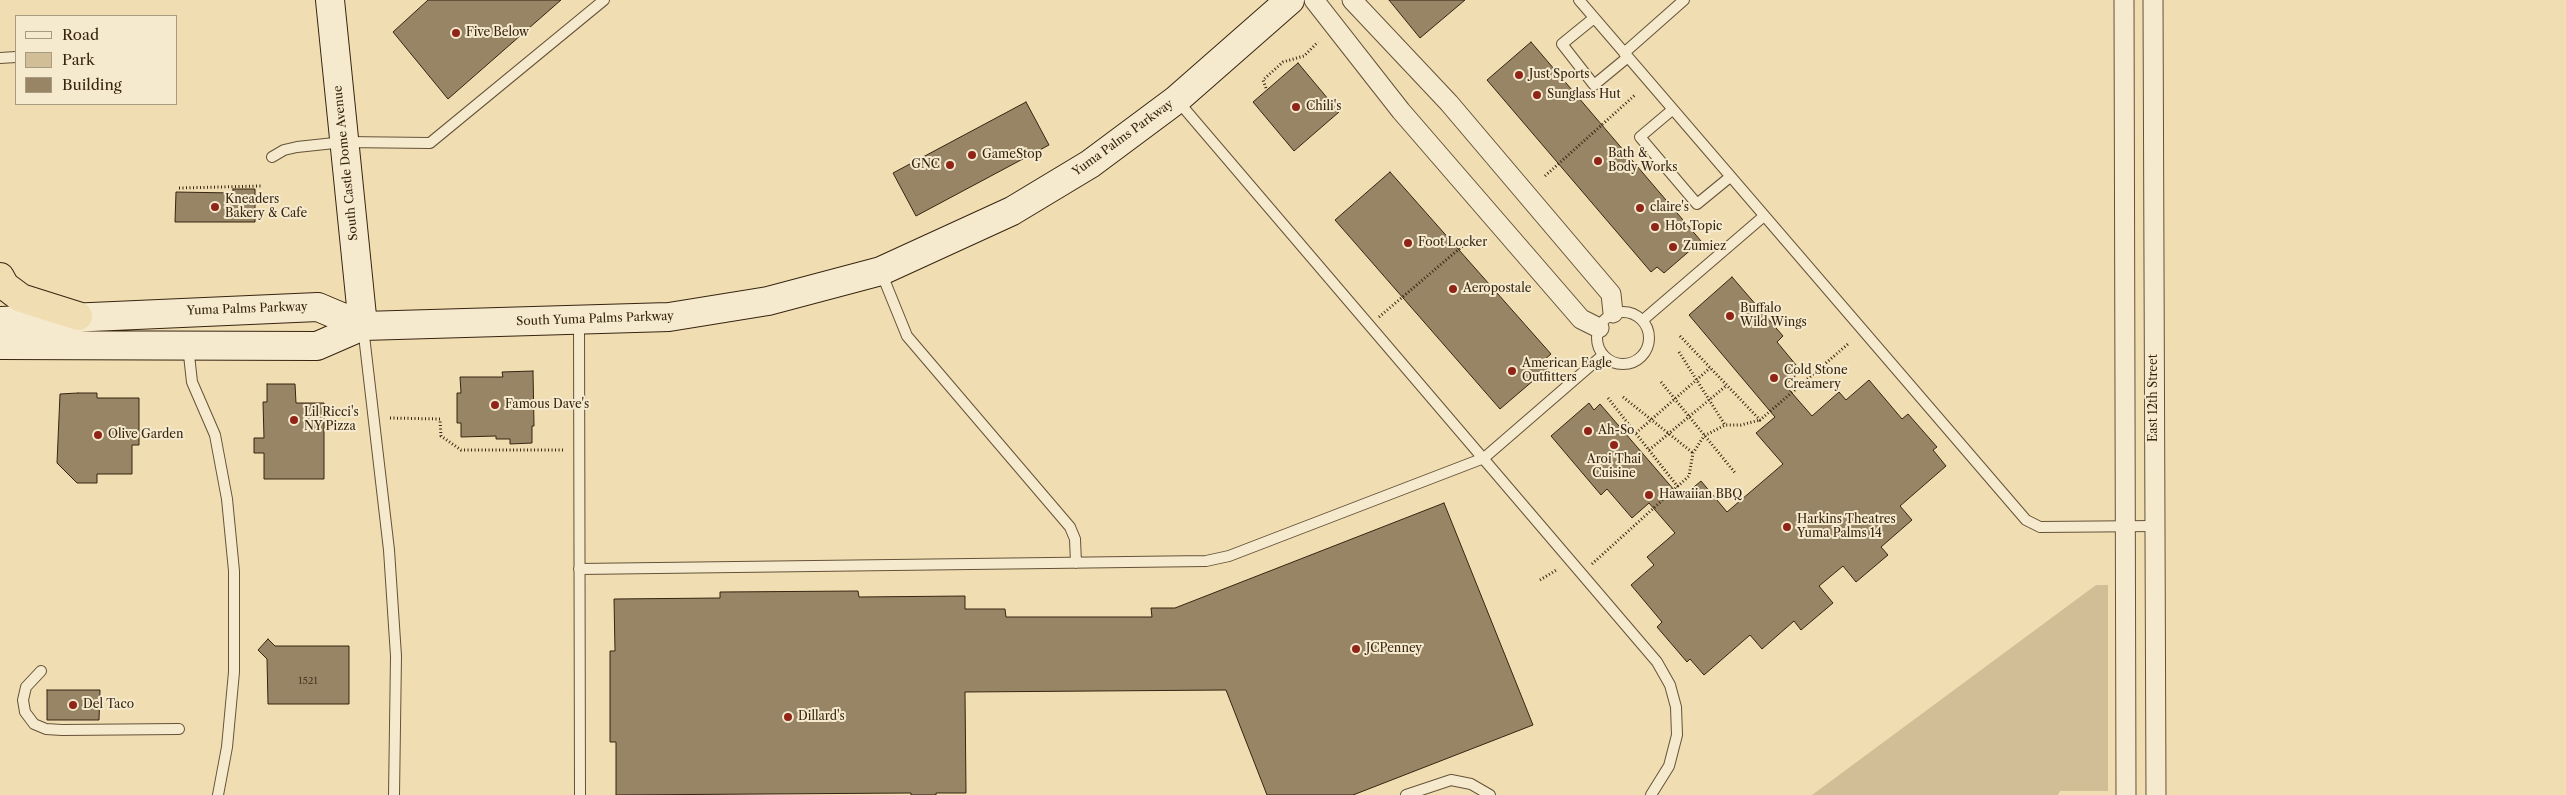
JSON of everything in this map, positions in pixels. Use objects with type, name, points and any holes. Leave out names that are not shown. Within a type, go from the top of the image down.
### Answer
[{"type":"highway","points":[[0,277],[5,286],[21,298],[78,316]]},
{"type":"street","name":"South Castle Dome Avenue","points":[[330,0],[363,326]]},
{"type":"street","name":"Yuma Palms Parkway","points":[[881,271],[1012,212],[1090,164],[1176,100],[1290,0]]},
{"type":"street","points":[[1314,0],[1401,111],[1581,320],[1599,328]]},
{"type":"street","points":[[1352,0],[1449,103],[1611,294],[1613,313]]},
{"type":"street","points":[[2124,0],[2126,795]]},
{"type":"street","name":"East 12th Street","points":[[2153,0],[2156,795]]},
{"type":"street","name":"South Yuma Palms Parkway","points":[[363,326],[669,317],[768,302],[881,271]]},
{"type":"street","name":"Yuma Palms Parkway","points":[[0,321],[78,316],[318,307],[363,326]]},
{"type":"street","points":[[0,345],[317,346],[363,326]]},
{"type":"lane","points":[[272,157],[284,150],[297,147],[344,142],[430,143],[604,0]]},
{"type":"lane","points":[[1579,0],[2026,520],[2040,527],[2154,526]]},
{"type":"lane","points":[[1594,18],[1562,44],[1594,84],[1684,0]]},
{"type":"lane","points":[[0,58],[15,58]]},
{"type":"lane","points":[[1176,100],[1657,662],[1670,686],[1676,707],[1677,735],[1669,766],[1651,795]]},
{"type":"lane","points":[[1672,110],[1640,137],[1697,204],[1730,177]]},
{"type":"lane","points":[[1643,320],[1764,216]]},
{"type":"lane","points":[[881,271],[907,336],[1070,527],[1075,539],[1076,563]]},
{"type":"lane","points":[[1630,312],[1643,320],[1650,335],[1649,344],[1641,358],[1634,362],[1617,364],[1603,355],[1597,342],[1602,322],[1613,313],[1630,312]]},
{"type":"lane","points":[[578,320],[580,795]]},
{"type":"lane","points":[[363,326],[390,550],[396,656],[394,795]]},
{"type":"lane","points":[[188,345],[192,382],[215,435],[227,499],[234,562],[234,672],[226,747],[218,795]]},
{"type":"lane","points":[[579,569],[1206,561],[1229,556],[1484,458],[1603,355]]},
{"type":"lane","points":[[41,671],[26,687],[23,700],[25,712],[34,724],[46,729],[62,730],[179,729]]},
{"type":"lane","points":[[1406,795],[1451,780],[1471,784],[1490,795]]},
{"type":"path","points":[[1266,88],[1264,80],[1283,62],[1304,56],[1318,42]]},
{"type":"path","points":[[1545,176],[1635,95]]},
{"type":"path","points":[[179,188],[262,186]]},
{"type":"path","points":[[1378,317],[1472,238]]},
{"type":"path","points":[[1680,336],[1760,420]]},
{"type":"path","points":[[1589,567],[1689,476],[1693,453],[1704,436],[1725,425],[1741,425],[1760,420],[1848,344]]},
{"type":"path","points":[[1679,352],[1725,425]]},
{"type":"path","points":[[1636,433],[1710,368]]},
{"type":"path","points":[[1661,382],[1736,474]]},
{"type":"path","points":[[1649,450],[1727,385]]},
{"type":"path","points":[[1623,396],[1693,453]]},
{"type":"path","points":[[1608,398],[1678,487]]},
{"type":"path","points":[[390,418],[440,419],[441,436],[461,450],[563,450]]},
{"type":"path","points":[[1540,580],[1558,569]]},
{"type":"green space","points":[[2096,585],[2108,585],[2108,791],[2060,791],[2058,795],[1812,795]]},
{"type":"building","points":[[428,0],[561,0],[448,99],[393,32]]},
{"type":"building","points":[[1389,0],[1465,0],[1420,38]]},
{"type":"building","points":[[1531,42],[1701,241],[1664,273],[1657,267],[1651,272],[1487,80]]},
{"type":"building","name":"Chili's","points":[[1298,63],[1339,112],[1294,151],[1253,102]]},
{"type":"building","points":[[1026,102],[1049,145],[916,216],[893,173]]},
{"type":"building","points":[[1390,172],[1551,354],[1543,361],[1548,368],[1500,409],[1335,220]]},
{"type":"building","name":"Kneaders Bakery & Cafe","points":[[233,189],[255,189],[255,222],[175,222],[176,192],[233,193]]},
{"type":"building","name":"Harkins Theatres Yuma Palms 14","points":[[1732,277],[1783,336],[1777,342],[1801,371],[1785,385],[1812,416],[1839,392],[1846,400],[1869,380],[1902,419],[1908,414],[1937,447],[1933,450],[1946,466],[1900,506],[1912,520],[1881,547],[1888,555],[1856,582],[1843,566],[1819,586],[1833,603],[1801,630],[1794,621],[1762,649],[1750,635],[1704,675],[1690,659],[1687,662],[1657,627],[1662,622],[1631,585],[1654,565],[1647,557],[1675,533],[1649,503],[1632,518],[1607,489],[1601,495],[1551,436],[1589,403],[1594,410],[1600,404],[1681,498],[1701,481],[1727,512],[1783,464],[1756,433],[1775,417],[1689,315]]},
{"type":"building","name":"Famous Dave's","points":[[533,371],[534,426],[532,426],[532,443],[510,444],[510,439],[496,439],[496,436],[461,437],[461,423],[457,423],[457,393],[461,393],[460,377],[503,377],[502,372]]},
{"type":"building","name":"Lil Ricci's NY Pizza","points":[[267,384],[295,384],[296,403],[324,403],[324,479],[264,479],[264,453],[254,453],[254,438],[264,438],[263,402],[267,402]]},
{"type":"building","name":"Olive Garden","points":[[97,393],[97,398],[139,398],[139,445],[132,445],[132,474],[97,474],[97,483],[77,483],[57,463],[60,394]]},
{"type":"building","points":[[1444,503],[1533,725],[1353,795],[1267,795],[1226,690],[965,692],[966,793],[936,793],[936,795],[911,795],[911,793],[616,795],[616,742],[610,742],[610,651],[615,651],[614,599],[720,598],[720,592],[858,591],[859,597],[965,596],[965,609],[1005,609],[1006,617],[1152,617],[1151,608],[1175,608]]},
{"type":"building","points":[[268,639],[275,646],[349,646],[349,704],[268,704],[267,659],[258,650]]},
{"type":"building","name":"Del Taco","points":[[47,690],[100,690],[99,720],[47,720]]},
{"type":"place","name":"Five Below","points":[[456,33]]},
{"type":"place","name":"Just Sports","points":[[1519,75]]},
{"type":"place","name":"Sunglass Hut","points":[[1537,95]]},
{"type":"place","name":"Chili's","points":[[1296,107]]},
{"type":"place","name":"GameStop","points":[[972,155]]},
{"type":"place","name":"Bath & Body Works","points":[[1598,161]]},
{"type":"place","name":"GNC","points":[[950,165]]},
{"type":"place","name":"Kneaders Bakery & Cafe","points":[[215,207]]},
{"type":"place","name":"claire's","points":[[1640,208]]},
{"type":"place","name":"Hot Topic","points":[[1655,227]]},
{"type":"place","name":"Foot Locker","points":[[1408,243]]},
{"type":"place","name":"Zumiez","points":[[1673,247]]},
{"type":"place","name":"Aeropostale","points":[[1453,289]]},
{"type":"place","name":"Buffalo Wild Wings","points":[[1730,316]]},
{"type":"place","name":"American Eagle Outfitters","points":[[1512,371]]},
{"type":"place","name":"Cold Stone Creamery","points":[[1774,378]]},
{"type":"place","name":"Famous Dave's","points":[[495,405]]},
{"type":"place","name":"Lil Ricci's NY Pizza","points":[[294,420]]},
{"type":"place","name":"Ah-So","points":[[1588,431]]},
{"type":"place","name":"Olive Garden","points":[[98,435]]},
{"type":"place","name":"Aroi Thai Cuisine","points":[[1614,445]]},
{"type":"place","name":"Hawaiian BBQ","points":[[1649,495]]},
{"type":"place","name":"Harkins Theatres Yuma Palms 14","points":[[1787,527]]},
{"type":"place","name":"JCPenney","points":[[1356,649]]},
{"type":"place","name":"Del Taco","points":[[73,705]]},
{"type":"place","name":"Dillard's","points":[[788,717]]}]
